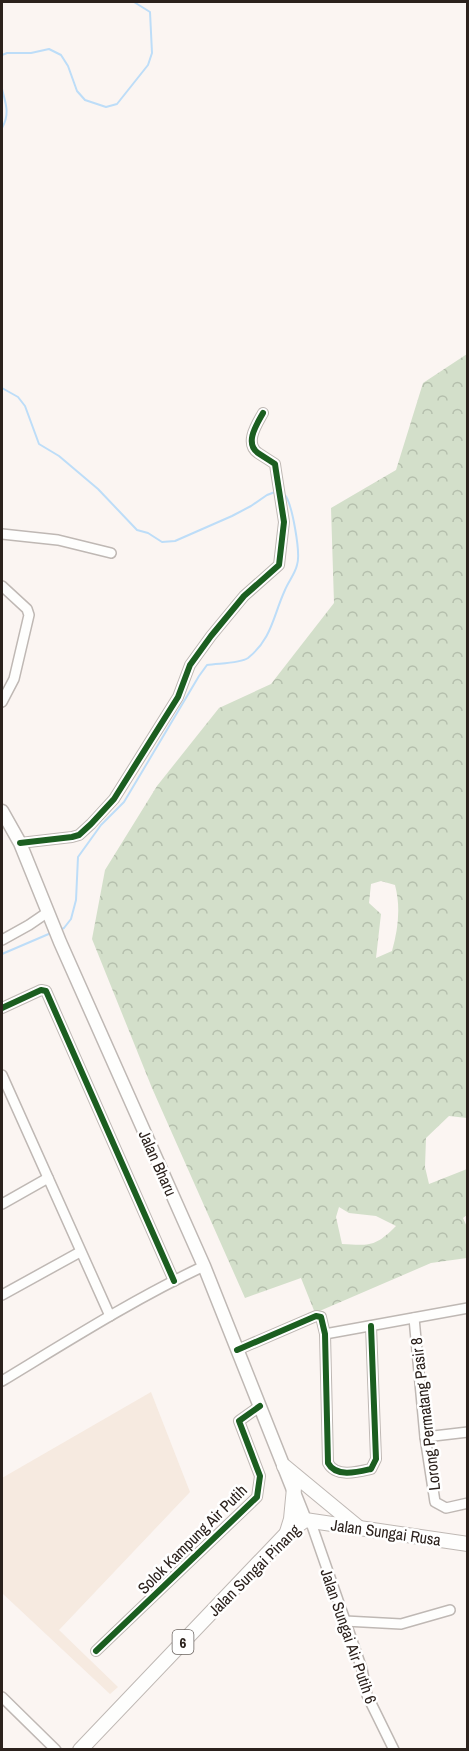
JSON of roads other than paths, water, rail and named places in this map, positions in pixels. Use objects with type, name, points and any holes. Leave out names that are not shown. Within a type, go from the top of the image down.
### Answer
[{"type":"main road","name":"Jalan Bharu","points":[[2,811],[20,843],[60,942],[204,1266],[307,1520]]},
{"type":"main road","points":[[284,1466],[360,1528]]},
{"type":"main road","points":[[286,1534],[291,1519],[294,1488]]},
{"type":"main road","name":"Jalan Sungai Rusa","points":[[307,1520],[468,1544]]},
{"type":"main road","name":"Jalan Sungai Pinang","points":[[80,1749],[286,1534],[307,1520]]},
{"type":"street","points":[[20,843],[79,835],[91,824],[114,799],[178,697],[186,672],[197,655],[244,596],[279,565],[284,531],[275,464],[257,452],[252,440],[253,430],[263,413]]},
{"type":"street","points":[[2,534],[58,540],[111,553]]},
{"type":"street","points":[[2,586],[27,609],[29,615],[14,679],[2,702]]},
{"type":"street","points":[[2,940],[50,918]]},
{"type":"street","points":[[2,1008],[41,990],[46,992],[174,1281]]},
{"type":"street","points":[[2,1075],[110,1316]]},
{"type":"street","points":[[2,1204],[48,1178]]},
{"type":"street","points":[[2,1295],[80,1252]]},
{"type":"street","points":[[2,1381],[110,1316],[204,1266]]},
{"type":"street","points":[[325,1334],[468,1308]]},
{"type":"street","points":[[237,1350],[316,1316],[322,1320],[325,1334],[328,1463],[332,1469],[340,1472],[361,1472],[371,1469],[376,1461],[371,1326]]},
{"type":"street","name":"Lorong Permatang Pasir 8","points":[[414,1318],[425,1437],[435,1502],[446,1508],[468,1503]]},
{"type":"street","name":"Solok Kampung Air Putih","points":[[96,1651],[257,1497],[260,1476],[238,1421],[260,1406]]},
{"type":"street","points":[[425,1437],[468,1432]]},
{"type":"street","name":"Jalan Sungai Air Putih 6","points":[[307,1520],[362,1669],[367,1695],[394,1749]]},
{"type":"street","points":[[345,1621],[401,1624],[450,1610]]},
{"type":"street","points":[[2,1697],[56,1749]]},
{"type":"waterway","points":[[2,55],[49,49],[61,55],[68,66],[77,91],[85,100],[106,107],[117,104],[148,65],[152,53],[150,12],[134,2]]},
{"type":"waterway","points":[[2,89],[7,113],[2,128]]},
{"type":"waterway","points":[[2,388],[18,397],[25,406],[39,444],[59,456],[98,489],[137,530],[148,533],[162,542],[175,541],[232,516],[275,492]]},
{"type":"waterway","points":[[60,930],[71,919],[76,900],[78,857],[101,825],[124,802],[199,676],[207,665],[248,658],[267,635],[298,559],[293,517],[284,494]]},
{"type":"waterway","points":[[2,954],[51,933]]}]
